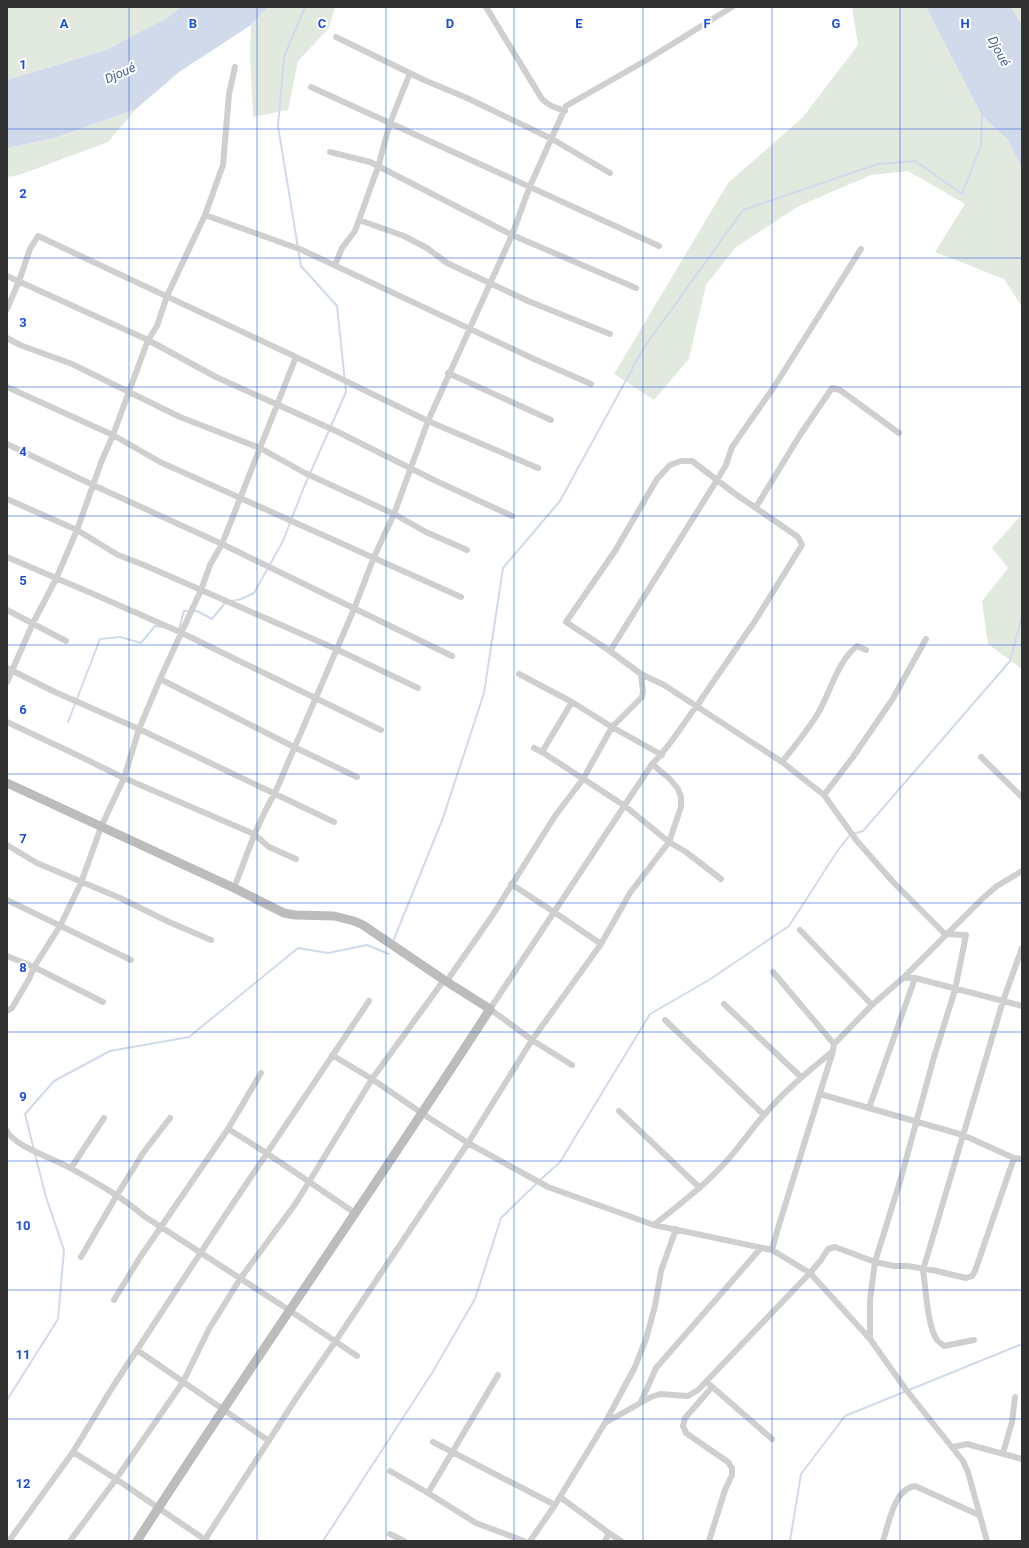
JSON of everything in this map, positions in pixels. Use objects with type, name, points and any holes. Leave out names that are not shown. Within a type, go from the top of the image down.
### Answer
[{"type":"street","points":[[486,7],[542,99],[550,106],[565,111]]},
{"type":"street","points":[[234,888],[254,834],[275,793],[354,608],[374,557],[394,514],[428,421],[448,373],[512,235],[530,186],[566,106],[645,61],[732,7]]},
{"type":"street","points":[[336,37],[410,73],[467,98],[552,140],[610,173]]},
{"type":"street","points":[[7,682],[9,669],[56,579],[77,530],[148,340],[157,326],[167,296],[205,215],[223,164],[229,94],[235,67]]},
{"type":"street","points":[[334,265],[342,248],[355,231],[378,167],[390,122],[410,73]]},
{"type":"street","points":[[311,87],[659,246]]},
{"type":"street","points":[[330,152],[370,162],[512,235],[636,288]]},
{"type":"street","points":[[205,215],[302,250],[534,359],[591,384]]},
{"type":"street","points":[[359,220],[404,236],[427,248],[447,263],[528,301],[610,334]]},
{"type":"street","points":[[7,309],[30,249],[38,236],[296,357],[428,421],[538,468]]},
{"type":"street","points":[[610,651],[726,465],[732,447],[774,387],[861,249]]},
{"type":"street","points":[[7,276],[148,340],[216,377],[277,406],[336,431],[512,516]]},
{"type":"street","points":[[7,338],[20,346],[72,364],[180,417],[260,448],[305,473],[394,514],[426,532],[467,550]]},
{"type":"street","points":[[7,1011],[12,1008],[29,980],[34,967],[60,926],[81,882],[101,827],[124,778],[139,730],[160,679],[201,590],[210,565],[222,544],[296,357]]},
{"type":"street","points":[[448,373],[551,420]]},
{"type":"street","points":[[7,387],[113,435],[160,462],[461,597]]},
{"type":"street","points":[[756,507],[800,435],[832,388],[840,390],[899,433]]},
{"type":"street","points":[[7,444],[93,486],[222,544],[452,656]]},
{"type":"street","points":[[138,1541],[158,1508],[289,1310],[423,1114],[490,1009],[652,764],[662,754],[696,707],[755,621],[802,545],[798,537],[734,493],[692,461],[681,461],[670,465],[657,479],[615,551],[566,622],[610,651],[641,674],[664,685],[696,707],[782,762],[824,796],[857,841],[894,884],[945,934],[966,935],[955,990],[875,1262],[870,1300],[870,1339]]},
{"type":"street","points":[[7,499],[77,530],[118,555],[336,649],[418,688]]},
{"type":"street","points":[[7,557],[182,634],[381,730]]},
{"type":"street","points":[[7,610],[66,641]]},
{"type":"street","points":[[824,796],[892,700],[926,639]]},
{"type":"street","points":[[782,762],[817,715],[847,656],[857,646],[866,650]]},
{"type":"street","points":[[9,669],[55,692],[275,793],[334,822]]},
{"type":"street","points":[[519,674],[572,702],[612,727],[662,754]]},
{"type":"street","points":[[70,1541],[116,1479],[183,1382],[209,1329],[240,1279],[310,1183],[372,1079],[485,927],[555,816],[583,779],[612,727],[642,697],[643,692],[641,674]]},
{"type":"street","points":[[160,679],[357,777]]},
{"type":"street","points":[[542,752],[572,702]]},
{"type":"street","points":[[7,722],[124,778],[254,834],[269,847],[296,859]]},
{"type":"street","points":[[534,748],[625,806],[669,842],[686,852],[721,879]]},
{"type":"street","points":[[981,757],[1022,797]]},
{"type":"street","points":[[73,1452],[116,1479],[205,1541],[297,1397],[468,1143],[532,1040],[601,944],[630,893],[669,842],[681,807],[681,797],[678,789],[670,779],[652,764]]},
{"type":"street","points":[[7,783],[234,888],[284,913],[301,916],[334,916],[363,925],[445,981],[490,1009],[532,1040],[572,1065]]},
{"type":"street","points":[[7,845],[36,863],[120,898],[169,922],[211,940]]},
{"type":"street","points":[[654,1225],[700,1188],[737,1149],[764,1115],[833,1047],[872,1005],[903,978],[945,934],[997,886],[1022,871]]},
{"type":"street","points":[[512,884],[601,944]]},
{"type":"street","points":[[7,900],[131,960]]},
{"type":"street","points":[[800,930],[872,1005]]},
{"type":"street","points":[[974,1340],[944,1346],[937,1340],[932,1327],[928,1308],[923,1270],[1003,1001],[1022,948]]},
{"type":"street","points":[[7,956],[34,967],[103,1002]]},
{"type":"street","points":[[773,972],[833,1047]]},
{"type":"street","points":[[903,978],[915,978],[955,990],[1022,1006]]},
{"type":"street","points":[[870,1108],[915,978]]},
{"type":"street","points":[[9,1541],[73,1452],[137,1350],[202,1253],[226,1214],[369,1001]]},
{"type":"street","points":[[724,1004],[801,1077]]},
{"type":"street","points":[[665,1020],[764,1115]]},
{"type":"street","points":[[772,1250],[833,1047]]},
{"type":"street","points":[[332,1055],[372,1079],[468,1143],[548,1187],[654,1225],[772,1250],[810,1273],[870,1339],[907,1390],[963,1461],[968,1472],[987,1541]]},
{"type":"street","points":[[114,1300],[139,1259],[228,1129],[261,1073]]},
{"type":"street","points":[[820,1094],[963,1136],[1014,1158],[1022,1159]]},
{"type":"street","points":[[619,1111],[700,1188]]},
{"type":"street","points":[[72,1168],[104,1118]]},
{"type":"street","points":[[81,1257],[143,1153],[170,1118]]},
{"type":"street","points":[[228,1129],[268,1153],[310,1183],[356,1212]]},
{"type":"street","points":[[7,1131],[10,1137],[23,1146],[72,1168],[117,1195],[144,1216],[357,1356]]},
{"type":"street","points":[[605,1423],[641,1402],[660,1394],[688,1396],[698,1390],[810,1273],[821,1260],[828,1248],[835,1248],[875,1262],[937,1271],[966,1278],[972,1276],[1001,1200],[1014,1158]]},
{"type":"street","points":[[530,1541],[555,1506],[605,1423],[635,1367],[646,1339],[655,1306],[661,1271],[676,1229]]},
{"type":"street","points":[[641,1402],[656,1368],[761,1248]]},
{"type":"street","points":[[137,1350],[269,1441]]},
{"type":"street","points":[[428,1492],[498,1375]]},
{"type":"street","points":[[706,1381],[772,1439]]},
{"type":"street","points":[[709,1541],[725,1490],[732,1475],[732,1468],[728,1462],[686,1434],[683,1426],[685,1418],[712,1387]]},
{"type":"street","points":[[1003,1453],[1012,1422],[1015,1397]]},
{"type":"street","points":[[434,1442],[555,1506]]},
{"type":"street","points":[[953,1447],[967,1444],[1022,1459]]},
{"type":"street","points":[[390,1471],[428,1492],[476,1523],[524,1541]]},
{"type":"street","points":[[883,1541],[896,1502],[902,1492],[908,1487],[915,1486],[979,1515]]},
{"type":"street","points":[[560,1497],[621,1541]]},
{"type":"street","points":[[606,1541],[609,1533]]},
{"type":"street","points":[[390,1534],[404,1541]]},
{"type":"shaded area","points":[[7,7],[181,7],[170,16],[106,50],[7,80]]},
{"type":"shaded area","points":[[268,7],[335,7],[329,28],[298,61],[288,110],[253,117],[250,55],[251,25]]},
{"type":"shaded area","points":[[852,7],[926,7],[982,116],[1007,139],[1022,168],[1022,307],[1004,279],[935,252],[965,204],[908,171],[871,175],[797,207],[735,248],[706,285],[689,359],[654,400],[614,374],[728,183],[803,117],[858,45]]},
{"type":"shaded area","points":[[1011,7],[1022,7],[1022,25]]},
{"type":"shaded area","points":[[136,109],[108,142],[19,175],[7,177],[7,148],[55,138]]},
{"type":"shaded area","points":[[1022,514],[1022,669],[988,644],[982,601],[1008,568],[992,548]]},
{"type":"water","name":"Djoué","points":[[181,7],[268,7],[251,25],[179,72],[136,109],[55,138],[7,148],[7,80],[106,50],[170,16]]},
{"type":"water","name":"Djoué","points":[[926,7],[1011,7],[1022,25],[1022,168],[1007,139],[982,116]]},
{"type":"waterway","points":[[232,601],[254,593],[283,541],[304,487],[346,392],[337,306],[301,266],[278,126],[284,57],[305,7]]},
{"type":"waterway","points":[[394,939],[443,818],[484,693],[503,568],[560,501],[643,349],[743,210],[878,164],[915,161],[962,194],[981,145],[982,116],[984,115]]},
{"type":"waterway","points":[[177,629],[179,629],[184,611],[197,611],[212,619],[225,603]]},
{"type":"waterway","points":[[540,1180],[560,1162],[650,1014],[709,980],[789,926],[838,850],[850,835],[863,831],[1010,661],[1022,616]]},
{"type":"waterway","points":[[68,722],[100,639],[120,637],[141,643],[155,626],[161,627]]},
{"type":"waterway","points":[[34,1150],[25,1114],[54,1081],[110,1051],[189,1037],[298,948],[328,953],[367,945],[389,954]]},
{"type":"waterway","points":[[7,1400],[58,1319],[64,1250],[46,1197],[35,1154]]},
{"type":"waterway","points":[[323,1541],[432,1373],[475,1299],[501,1218],[537,1183]]},
{"type":"waterway","points":[[790,1541],[801,1474],[845,1416],[1022,1344]]}]
